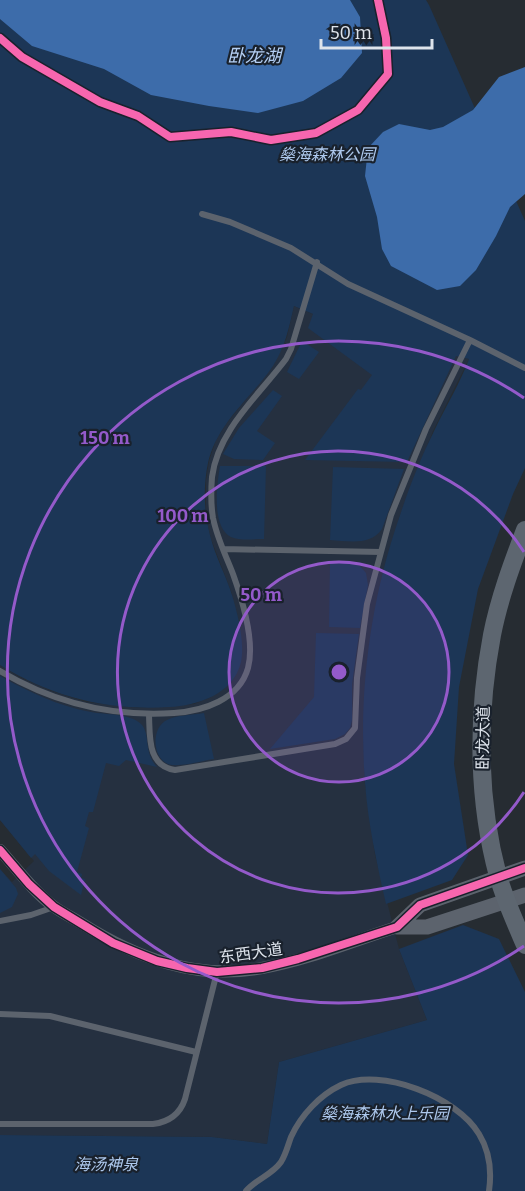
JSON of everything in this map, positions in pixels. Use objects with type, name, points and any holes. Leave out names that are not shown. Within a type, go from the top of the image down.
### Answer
[{"type":"main road","name":"卧龙大道","points":[[525,530],[508,576],[492,633],[485,684],[481,745],[483,800],[499,878],[506,902],[525,945]]},
{"type":"street","name":"东西大道","points":[[0,850],[54,907],[113,943],[157,961],[217,972],[280,964],[397,927],[420,905],[525,868]]},
{"type":"street","points":[[397,927],[427,927],[525,895]]},
{"type":"lane","points":[[202,214],[262,235],[317,262],[348,284],[525,368]]},
{"type":"lane","points":[[0,671],[26,686],[69,702],[109,711],[148,715],[189,712],[207,708],[222,700],[243,678],[249,660],[248,635],[240,597],[213,518],[212,479],[221,445],[286,359],[296,334],[317,262]]},
{"type":"lane","points":[[148,715],[151,749],[154,757],[161,765],[175,770],[335,744],[346,739],[355,728],[357,720],[357,678],[367,604],[391,515],[426,429],[470,340]]},
{"type":"lane","points":[[223,549],[381,552]]},
{"type":"lane","points":[[0,921],[31,915],[54,907]]},
{"type":"lane","points":[[0,1124],[163,1123],[178,1112],[183,1105],[217,972]]},
{"type":"lane","points":[[0,1014],[50,1016],[196,1052]]},
{"type":"lane","points":[[246,1191],[274,1170],[281,1161],[298,1123],[318,1101],[342,1084],[378,1079],[430,1095],[458,1111],[470,1122],[478,1132],[490,1159],[489,1191]]},
{"type":"shaded area","points":[[294,306],[327,320],[469,359],[433,431],[399,518],[363,742],[365,784],[375,855],[399,949],[427,1020],[279,1062],[267,1144],[212,1137],[0,1135],[0,869],[12,882],[34,861],[0,820],[0,665],[19,677],[51,691],[86,702],[139,708],[194,704],[211,697],[235,677],[232,594],[211,539],[206,519],[206,480],[209,461],[216,440],[226,424],[272,367],[287,337]]},
{"type":"green space","name":"燊海森林公园","points":[[0,0],[426,0],[429,5],[525,221],[525,468],[478,589],[459,687],[454,764],[468,855],[452,880],[386,904],[366,798],[363,716],[368,649],[380,582],[389,550],[420,462],[469,359],[456,356],[407,462],[305,460],[358,389],[361,390],[372,375],[308,328],[313,314],[294,306],[281,352],[273,366],[219,435],[212,449],[206,472],[205,508],[208,526],[230,588],[242,646],[241,662],[237,673],[223,690],[202,701],[180,706],[124,707],[81,700],[60,693],[40,686],[0,665]]},
{"type":"green space","points":[[302,341],[319,352],[299,379],[287,372]]},
{"type":"green space","points":[[273,390],[282,396],[257,431],[275,443],[263,460],[234,459],[223,454],[239,428]]},
{"type":"green space","points":[[220,466],[266,466],[264,539],[247,540],[231,537],[220,524],[217,504]]},
{"type":"green space","points":[[333,467],[404,469],[382,529],[371,538],[359,541],[330,540]]},
{"type":"green space","points":[[330,562],[350,562],[360,566],[366,573],[368,585],[360,628],[329,627]]},
{"type":"green space","points":[[316,633],[359,634],[352,684],[350,728],[345,734],[335,739],[270,749],[314,697]]},
{"type":"green space","points":[[0,676],[33,693],[67,706],[131,718],[141,724],[146,733],[148,749],[157,767],[126,760],[119,766],[106,763],[93,812],[89,812],[85,826],[89,828],[77,872],[82,874],[81,878],[85,879],[81,895],[49,871],[35,854],[31,858],[0,820]]},
{"type":"green space","points":[[204,713],[214,759],[182,765],[165,763],[157,752],[156,744],[158,730],[162,724],[175,717]]},
{"type":"green space","points":[[0,869],[16,888],[18,894],[12,907],[0,913]]},
{"type":"green space","points":[[463,925],[499,939],[525,992],[525,1191],[0,1191],[0,1135],[212,1137],[267,1144],[279,1062],[427,1020],[399,949]]},
{"type":"water","name":"卧龙湖","points":[[0,0],[350,0],[360,17],[362,53],[341,78],[303,101],[258,113],[209,106],[151,95],[104,69],[32,46],[0,19]]},
{"type":"water","points":[[525,67],[525,194],[510,207],[476,270],[460,286],[437,290],[391,266],[382,249],[377,217],[365,176],[368,148],[383,132],[399,124],[430,130],[443,127],[473,110],[499,77]]},
{"type":"cycle path","points":[[0,38],[22,57],[100,102],[138,116],[170,137],[231,132],[271,140],[316,133],[358,110],[388,74],[386,38],[378,0]]},
{"type":"cycle path","points":[[0,850],[29,884],[54,907],[113,943],[157,961],[217,972],[262,968],[298,959],[397,927],[420,905],[525,868]]},
{"type":"park label","name":"燊海森林水上乐园","points":[[385,1113]]},
{"type":"park label","name":"海汤神泉","points":[[106,1164]]}]
